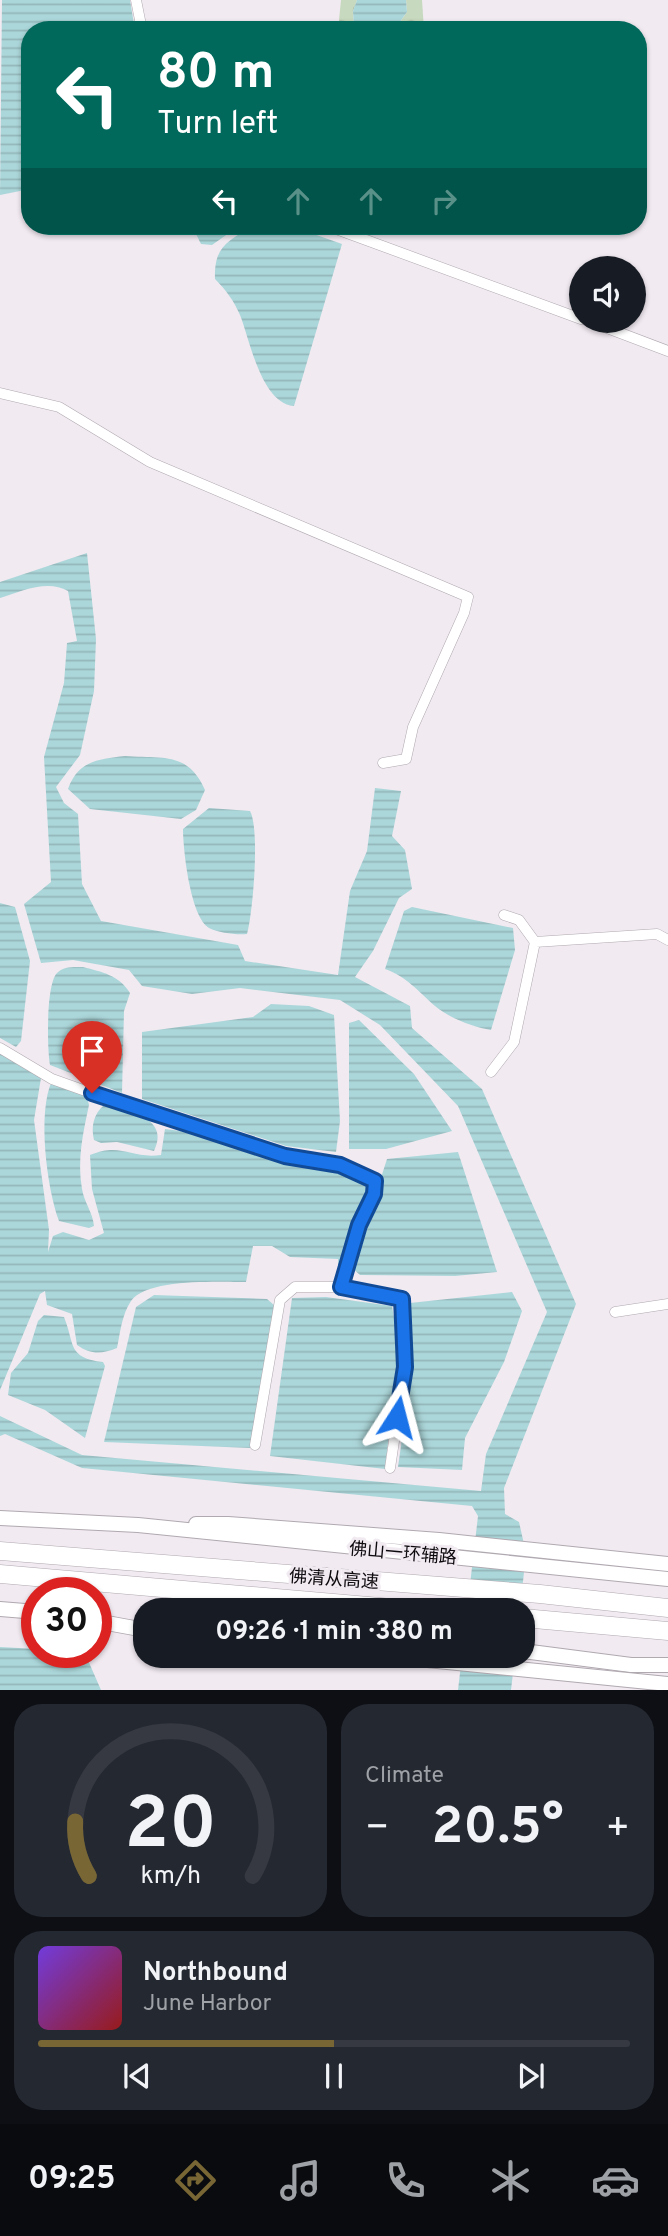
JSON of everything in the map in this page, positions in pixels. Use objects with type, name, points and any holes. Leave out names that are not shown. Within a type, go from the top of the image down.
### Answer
[{"type":"highway","points":[[0,1539],[115,1561]]},
{"type":"highway","name":"佛清从高速","points":[[0,1551],[540,1594],[668,1608]]},
{"type":"highway","name":"佛清从高速","points":[[0,1574],[276,1598]]},
{"type":"highway","points":[[535,1619],[668,1630]]},
{"type":"main road","name":"佛山一环辅路","points":[[0,1518],[138,1525],[453,1558],[665,1576]]},
{"type":"main road","name":"佛山一环辅路","points":[[138,1525],[228,1524],[439,1539],[668,1564]]},
{"type":"main road","points":[[0,1609],[21,1611]]},
{"type":"main road","points":[[112,1619],[133,1620]]},
{"type":"main road","points":[[112,1623],[133,1627]]},
{"type":"main road","points":[[535,1653],[631,1665],[668,1665]]},
{"type":"main road","points":[[631,1665],[653,1675],[666,1690]]},
{"type":"main road","points":[[507,1668],[668,1684]]},
{"type":"street","points":[[136,0],[140,21]]},
{"type":"street","points":[[353,235],[569,314]]},
{"type":"street","points":[[620,333],[668,351]]},
{"type":"street","points":[[0,393],[59,407],[150,462],[468,597],[464,613],[413,727],[406,759],[383,763]]},
{"type":"street","points":[[491,1072],[514,1041],[535,942],[519,920],[505,915]]},
{"type":"street","points":[[535,942],[657,934],[668,940]]},
{"type":"street","points":[[0,1048],[52,1079],[111,1100],[285,1156],[340,1165],[375,1181],[374,1194],[359,1225],[341,1287]]},
{"type":"street","points":[[256,1445],[280,1300],[295,1287],[341,1287],[402,1299],[405,1367],[390,1468]]},
{"type":"street","points":[[615,1312],[668,1304]]},
{"type":"green space","points":[[341,0],[357,0],[353,11],[354,21],[339,21]]},
{"type":"green space","points":[[406,0],[422,0],[423,21],[400,21],[407,12]]},
{"type":"water","points":[[2,0],[130,0],[134,21],[21,21],[21,191],[0,195]]},
{"type":"water","points":[[357,0],[406,0],[407,12],[400,21],[354,21],[353,11]]},
{"type":"water","points":[[196,235],[226,235],[212,245],[201,244]]},
{"type":"water","points":[[239,235],[316,235],[342,244],[294,406],[273,394],[265,382],[238,310],[215,279],[217,259],[229,242]]},
{"type":"water","points":[[87,553],[96,639],[94,691],[80,755],[56,787],[64,803],[78,814],[82,884],[101,921],[238,945],[245,961],[338,975],[350,891],[367,851],[375,788],[401,791],[392,836],[405,850],[412,889],[399,898],[373,951],[355,977],[410,1006],[412,1028],[482,1089],[576,1304],[504,1488],[505,1514],[519,1522],[526,1553],[521,1598],[468,1598],[478,1516],[472,1506],[82,1468],[5,1434],[0,1436],[0,1416],[82,1455],[481,1491],[486,1454],[547,1312],[458,1106],[380,1025],[340,1000],[240,988],[192,994],[142,986],[129,970],[73,960],[41,963],[24,904],[51,882],[44,757],[64,683],[67,643],[77,641],[68,591],[43,586],[0,598],[0,582]]},
{"type":"water","points":[[125,756],[162,758],[182,763],[191,769],[205,790],[196,810],[181,819],[90,809],[68,789],[77,772],[83,767],[98,760]]},
{"type":"water","points":[[209,808],[250,811],[255,835],[255,871],[247,934],[209,928],[202,921],[192,897],[183,829]]},
{"type":"water","points":[[0,903],[15,907],[30,961],[21,1041],[16,1047],[0,1038]]},
{"type":"water","points":[[412,907],[513,928],[515,950],[491,1030],[447,1014],[406,980],[385,969],[404,911]]},
{"type":"water","points":[[83,967],[115,978],[130,993],[124,1011],[122,1093],[50,1065],[48,1017],[53,979],[63,969]]},
{"type":"water","points":[[271,1004],[309,1006],[334,1015],[340,1121],[336,1152],[286,1146],[142,1099],[142,1032],[253,1017]]},
{"type":"water","points":[[359,1020],[414,1074],[452,1131],[386,1149],[349,1149],[349,1023]]},
{"type":"water","points":[[0,1051],[41,1078],[34,1120],[49,1230],[48,1252],[53,1236],[63,1232],[89,1240],[104,1233],[92,1189],[90,1155],[118,1150],[141,1155],[161,1155],[165,1129],[339,1171],[369,1182],[366,1198],[351,1228],[342,1266],[338,1271],[338,1259],[290,1257],[272,1246],[253,1246],[246,1282],[185,1283],[152,1288],[139,1294],[125,1312],[117,1348],[101,1352],[87,1351],[77,1345],[72,1314],[47,1305],[45,1291],[40,1294],[0,1390]]},
{"type":"water","points":[[52,1081],[87,1097],[89,1105],[80,1167],[83,1194],[94,1226],[89,1228],[59,1221],[55,1207],[44,1130]]},
{"type":"water","points":[[104,1105],[124,1109],[152,1123],[157,1130],[158,1140],[154,1151],[117,1142],[101,1143],[94,1140],[94,1121]]},
{"type":"water","points":[[458,1152],[497,1272],[455,1276],[360,1275],[352,1268],[387,1159]]},
{"type":"water","points":[[512,1292],[522,1311],[504,1362],[465,1438],[462,1470],[398,1467],[412,1368],[410,1303]]},
{"type":"water","points":[[154,1295],[267,1299],[274,1305],[250,1448],[104,1442],[136,1307]]},
{"type":"water","points":[[326,1297],[392,1306],[399,1348],[385,1469],[270,1456],[292,1298]]},
{"type":"water","points":[[44,1315],[64,1317],[78,1353],[91,1360],[103,1362],[105,1366],[85,1438],[45,1410],[8,1395],[11,1373],[28,1353],[38,1321]]},
{"type":"water","points":[[0,1647],[21,1648],[21,1668],[91,1668],[101,1690],[0,1690]]},
{"type":"water","points":[[461,1668],[514,1668],[511,1690],[458,1690]]},
{"type":"route","points":[[92,1093],[285,1156],[340,1165],[375,1181],[374,1194],[359,1225],[341,1287],[402,1299],[405,1367],[397,1417]]}]
